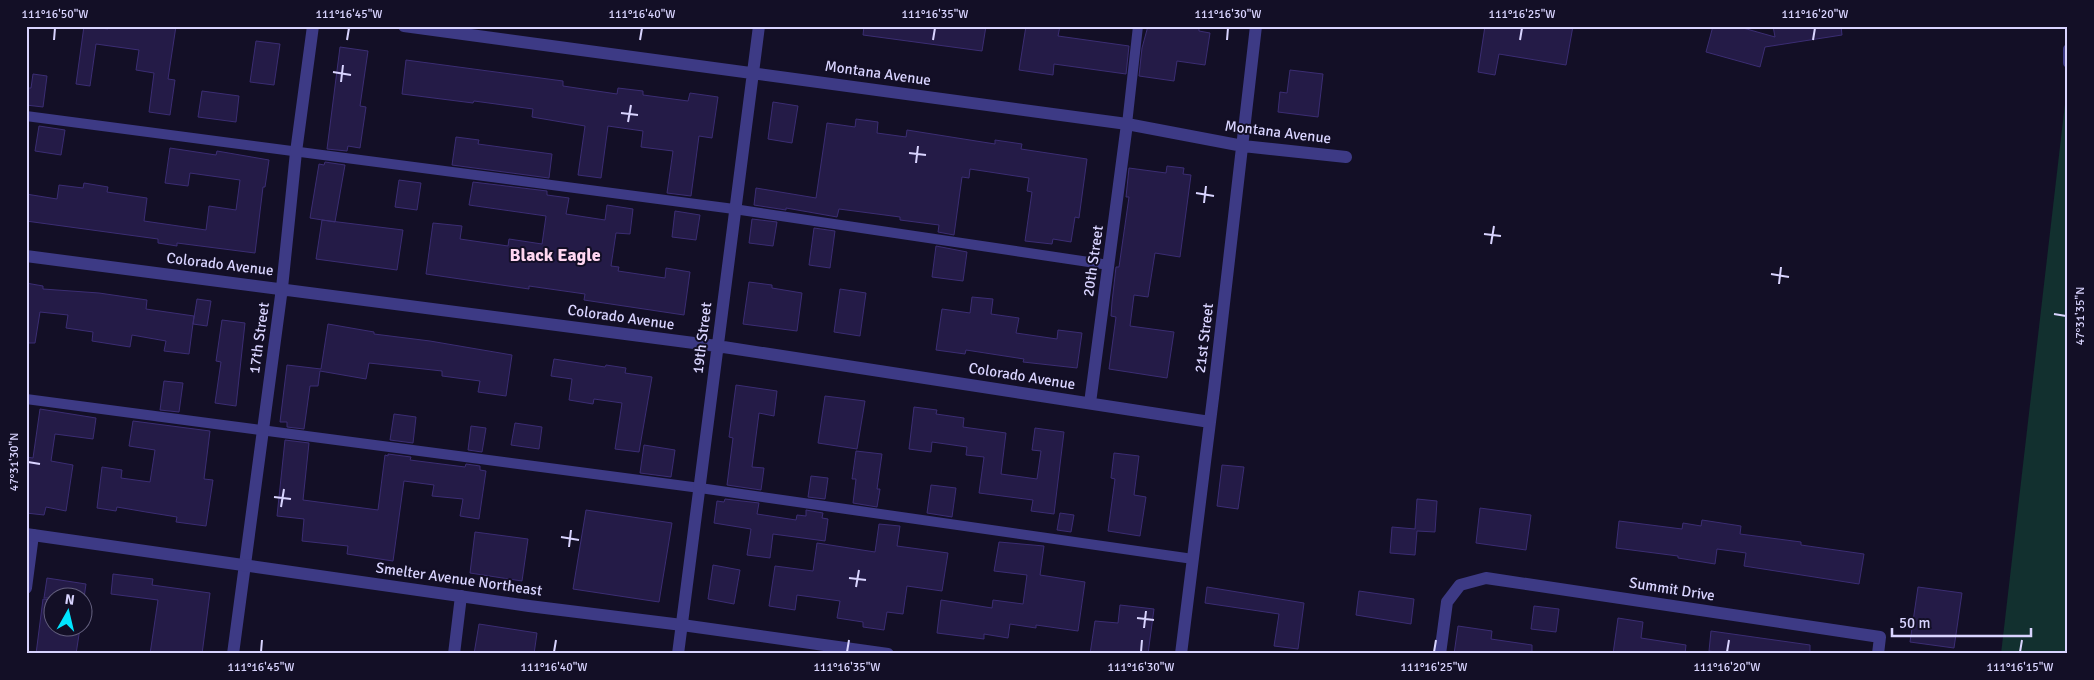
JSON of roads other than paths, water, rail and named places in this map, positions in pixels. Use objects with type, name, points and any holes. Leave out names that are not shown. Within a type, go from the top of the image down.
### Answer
[{"type":"street","name":"17th Street","points":[[233,654],[282,288],[296,152],[313,26]]},
{"type":"street","name":"Montana Avenue","points":[[404,26],[488,32],[754,72],[1127,124],[1243,146],[1346,157]]},
{"type":"street","name":"19th Street","points":[[678,654],[759,26]]},
{"type":"street","name":"21st Street","points":[[1181,654],[1256,26]]},
{"type":"street","name":"20th Street","points":[[1090,403],[1127,124]]},
{"type":"street","name":"Colorado Avenue","points":[[26,256],[717,346],[1210,422]]},
{"type":"street","name":"Smelter Avenue Northeast","points":[[30,535],[888,654]]},
{"type":"street","points":[[26,588],[30,535]]},
{"type":"street","name":"Summit Drive","points":[[1440,654],[1446,602],[1460,586],[1486,578],[1880,637],[1878,654]]},
{"type":"street","points":[[454,654],[461,596]]},
{"type":"lane","points":[[1127,124],[1138,26]]},
{"type":"lane","points":[[2068,49],[2068,63]]},
{"type":"lane","points":[[26,116],[734,209],[1109,265]]},
{"type":"lane","points":[[26,399],[700,488],[1193,558]]},
{"type":"district","name":"Black Eagle","points":[[555,255]]}]
